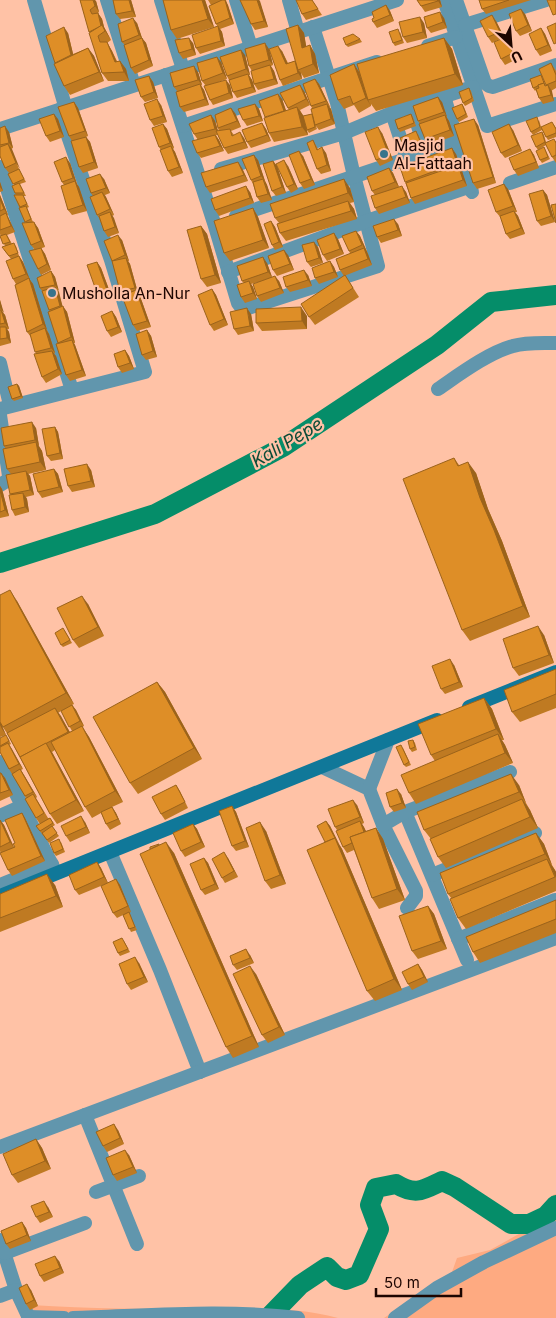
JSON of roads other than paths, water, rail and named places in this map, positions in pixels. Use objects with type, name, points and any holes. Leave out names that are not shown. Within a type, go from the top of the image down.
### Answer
[{"type":"main road","points":[[0,896],[556,672]]},
{"type":"street","points":[[3,410],[145,372],[63,109],[34,0]]},
{"type":"street","points":[[107,0],[134,85]]},
{"type":"street","points":[[161,0],[183,69]]},
{"type":"street","points":[[236,0],[250,47]]},
{"type":"street","points":[[288,0],[298,32]]},
{"type":"street","points":[[0,129],[397,0]]},
{"type":"street","points":[[444,0],[487,126],[556,104]]},
{"type":"street","points":[[456,0],[485,83],[489,86],[556,65]]},
{"type":"street","points":[[465,25],[546,0]]},
{"type":"street","points":[[166,74],[238,303],[241,307],[248,308],[378,266],[337,103],[313,27]]},
{"type":"street","points":[[418,49],[456,37]]},
{"type":"street","points":[[182,126],[391,58]]},
{"type":"street","points":[[199,175],[344,132],[412,106],[473,87]]},
{"type":"street","points":[[228,272],[367,221],[472,189],[444,96]]},
{"type":"street","points":[[412,106],[426,152]]},
{"type":"street","points":[[392,113],[407,158]]},
{"type":"street","points":[[214,223],[457,142]]},
{"type":"street","points":[[0,167],[72,390]]},
{"type":"street","points":[[510,183],[556,167]]},
{"type":"street","points":[[438,389],[463,372],[515,345],[556,342]]},
{"type":"street","points":[[0,363],[9,476],[8,480],[0,485]]},
{"type":"street","points":[[388,740],[369,789],[383,825],[416,890],[416,896],[407,908]]},
{"type":"street","points":[[0,885],[53,867],[1,766]]},
{"type":"street","points":[[322,767],[369,789]]},
{"type":"street","points":[[383,825],[406,812],[510,772]]},
{"type":"street","points":[[0,816],[22,806]]},
{"type":"street","points":[[406,812],[467,960]]},
{"type":"street","points":[[432,875],[535,833]]},
{"type":"street","points":[[110,852],[160,970],[200,1072]]},
{"type":"street","points":[[458,940],[555,900]]},
{"type":"street","points":[[0,1147],[556,938]]},
{"type":"street","points":[[85,1115],[137,1244]]},
{"type":"street","points":[[96,1192],[139,1176]]},
{"type":"street","points":[[64,1318],[28,1318],[16,1290],[2,1247],[85,1224]]},
{"type":"street","points":[[395,1318],[437,1288],[484,1262],[556,1228]]},
{"type":"street","points":[[0,1296],[16,1290]]},
{"type":"street","points":[[73,1318],[256,1315],[298,1318]]},
{"type":"waterway","name":"Kali Pepe","points":[[0,563],[155,514],[283,447],[437,345],[491,302],[556,295]]},
{"type":"waterway","points":[[268,1318],[300,1285],[327,1267],[337,1277],[346,1280],[359,1275],[379,1229],[370,1205],[376,1188],[396,1184],[414,1191],[430,1187],[442,1181],[455,1187],[511,1224],[529,1224],[546,1216],[556,1205]]},
{"type":"place","name":"Masjid Al-Fattaah","points":[[384,154]]},
{"type":"place","name":"Musholla An-Nur","points":[[52,293]]}]
